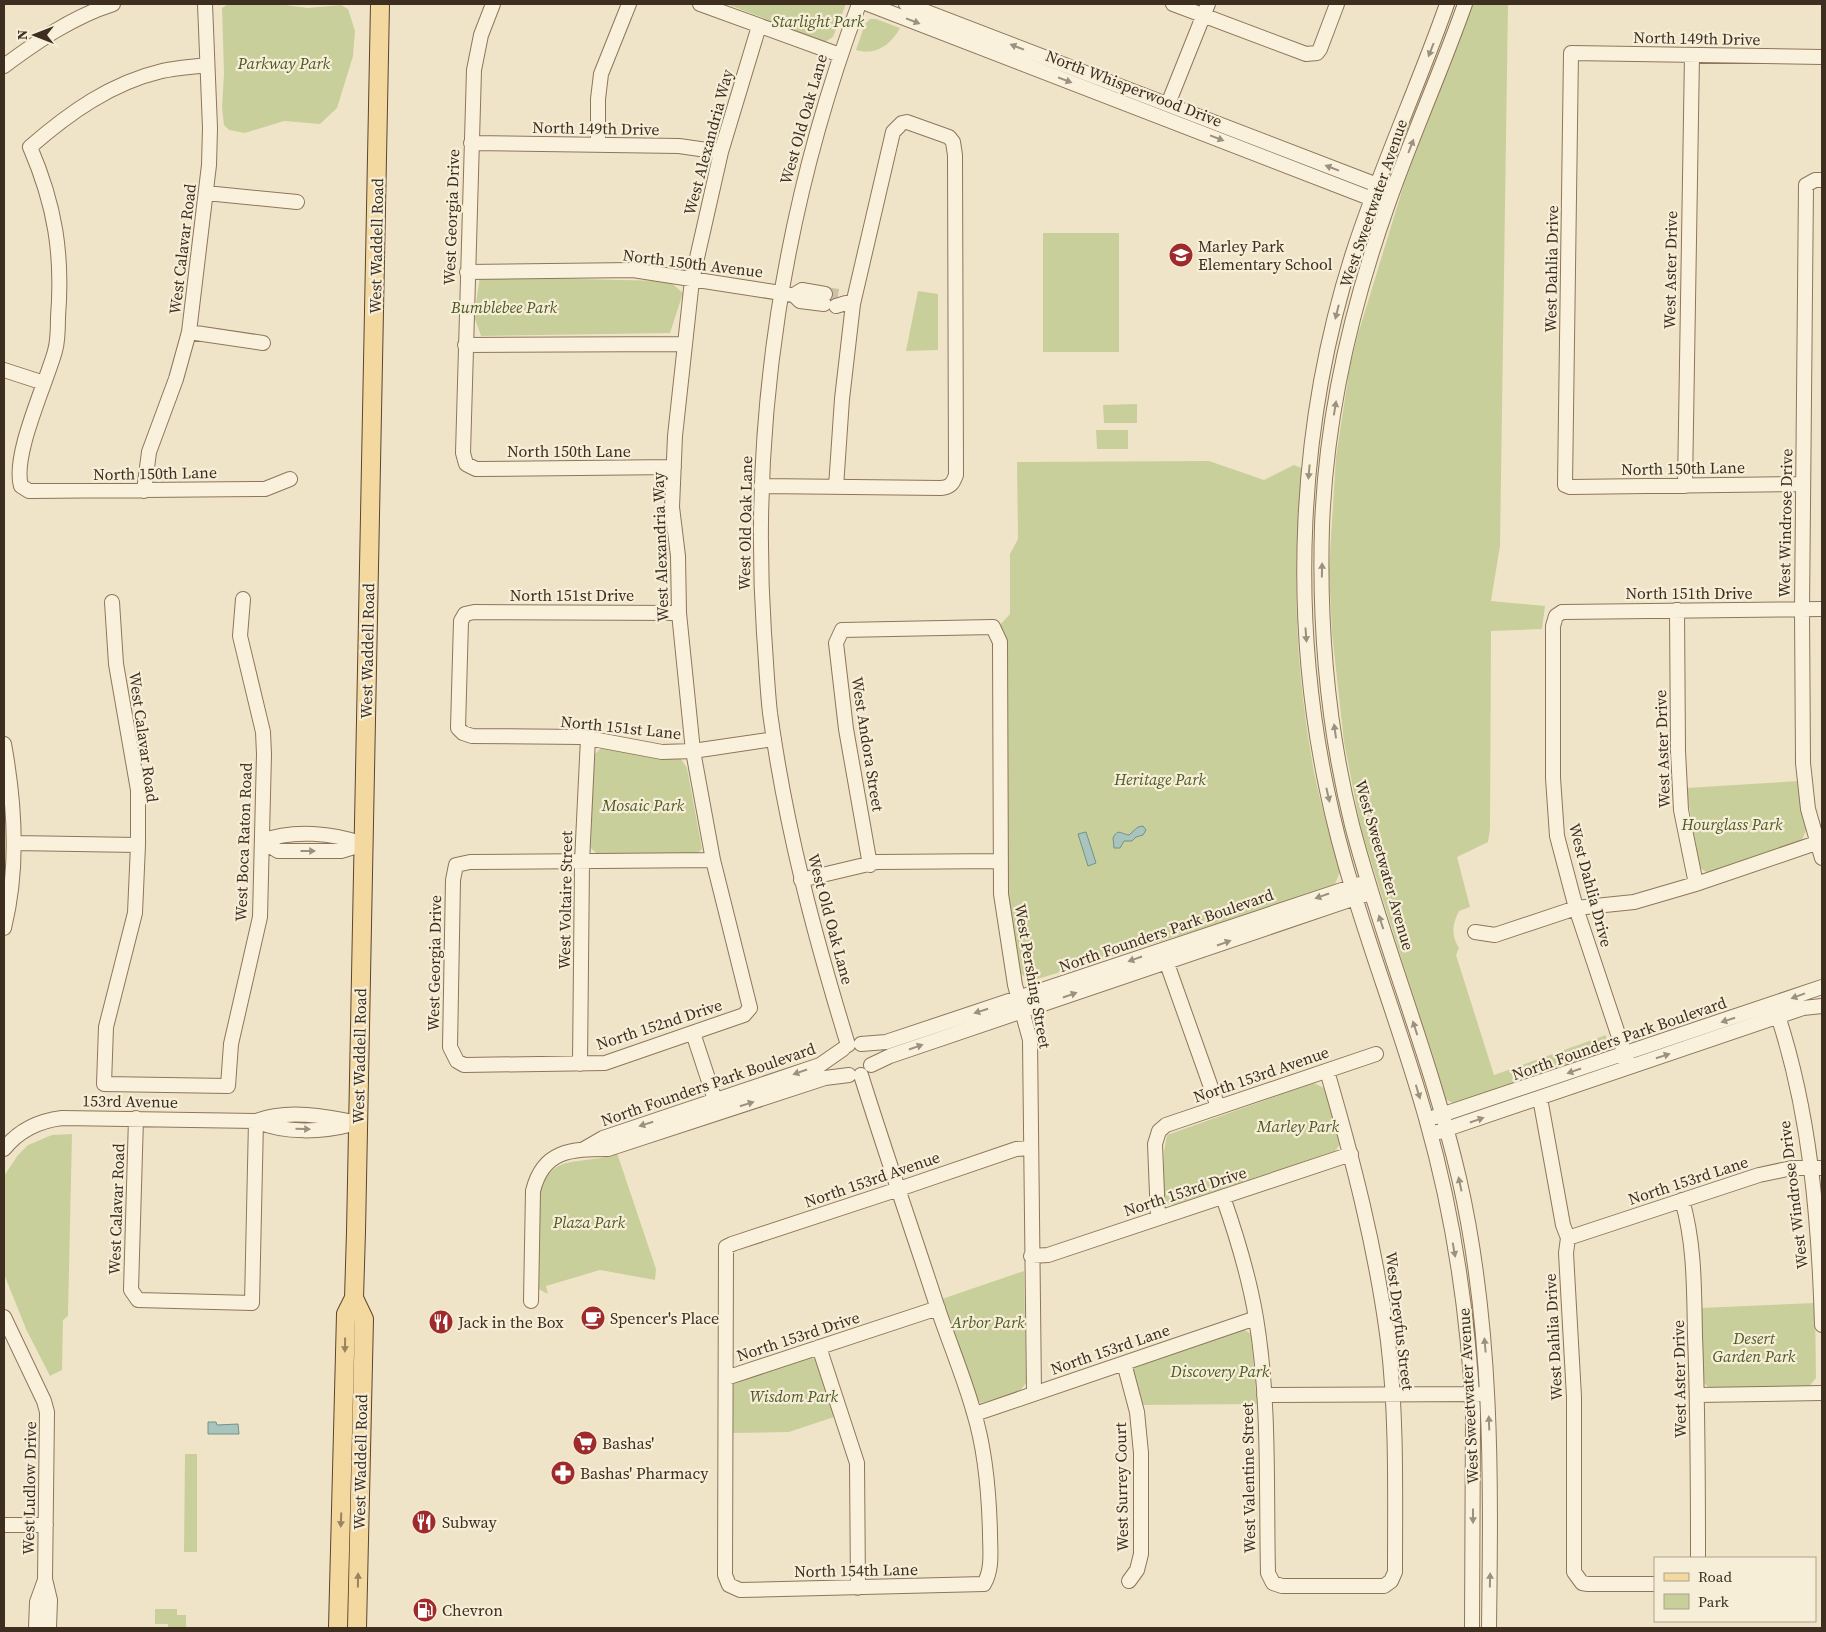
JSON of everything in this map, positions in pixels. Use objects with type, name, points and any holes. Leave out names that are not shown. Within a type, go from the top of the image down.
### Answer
[{"type":"main road","name":"West Waddell Road","points":[[338,1628],[346,1314],[354,1298],[380,4]]},
{"type":"main road","name":"West Waddell Road","points":[[354,1298],[364,1319],[357,1628]]},
{"type":"main road","points":[[345,1367],[352,1384],[350,1450],[360,1491]]},
{"type":"street","points":[[4,66],[47,34],[93,10],[113,4]]},
{"type":"street","name":"West Calavar Road","points":[[144,491],[149,452],[176,379],[189,332],[206,193],[210,128],[205,4]]},
{"type":"street","name":"West Georgia Drive","points":[[466,464],[463,453],[465,345],[474,70],[481,35],[493,4]]},
{"type":"street","points":[[598,145],[598,99],[601,74],[629,4]]},
{"type":"street","points":[[700,4],[840,55]]},
{"type":"street","name":"West Old Oak Lane","points":[[851,1046],[815,937],[801,880],[774,739],[770,709],[761,575],[761,486],[766,402],[787,293],[806,171],[840,55],[859,4]]},
{"type":"street","name":"North Whisperwood Drive","points":[[868,4],[1387,206]]},
{"type":"street","name":"North Whisperwood Drive","points":[[906,4],[1393,191]]},
{"type":"street","points":[[1173,4],[1206,10],[1306,54],[1317,53],[1337,4]]},
{"type":"street","name":"West Sweetwater Avenue","points":[[1447,4],[1372,199],[1352,257],[1330,340],[1312,444],[1305,522],[1305,611],[1312,700],[1327,791],[1354,892],[1426,1119],[1454,1248],[1472,1394],[1472,1628]]},
{"type":"street","name":"West Sweetwater Avenue","points":[[1466,4],[1387,206],[1361,289],[1342,367],[1331,432],[1322,523],[1322,608],[1330,700],[1345,793],[1370,887],[1447,1130],[1474,1255],[1484,1325],[1489,1394],[1491,1471],[1489,1628]]},
{"type":"street","points":[[1168,104],[1206,10]]},
{"type":"street","name":"West Alexandria Way","points":[[750,1008],[713,860],[693,751],[679,613],[678,556],[672,507],[692,278],[721,152],[758,26]]},
{"type":"street","name":"North 149th Drive","points":[[1571,53],[1822,57]]},
{"type":"street","name":"West Dahlia Drive","points":[[1565,485],[1571,53]]},
{"type":"street","name":"West Aster Drive","points":[[1685,486],[1692,55]]},
{"type":"street","points":[[4,370],[44,383],[56,349],[60,256],[51,203],[30,147],[63,119],[105,92],[161,72],[207,65]]},
{"type":"street","points":[[761,486],[836,487],[941,488],[948,487],[956,475],[956,195],[953,142],[949,137],[907,122],[902,123],[893,132],[832,301],[838,442],[836,487]]},
{"type":"street","name":"North 149th Drive","points":[[471,143],[679,146],[721,152]]},
{"type":"street","name":"West Windrose Drive","points":[[1822,180],[1815,180],[1806,185],[1802,610],[1803,763],[1808,810],[1820,842],[1822,858]]},
{"type":"street","points":[[206,193],[297,202]]},
{"type":"street","name":"North 150th Avenue","points":[[467,272],[633,270],[787,293],[800,301],[832,301]]},
{"type":"street","points":[[189,332],[263,343]]},
{"type":"street","points":[[465,345],[685,344]]},
{"type":"street","name":"North 150th Lane","points":[[44,383],[24,446],[19,479],[21,486],[29,491],[265,489],[290,479]]},
{"type":"street","name":"North 150th Lane","points":[[466,464],[476,468],[674,467]]},
{"type":"street","name":"North 150th Lane","points":[[1565,485],[1570,487],[1803,484]]},
{"type":"street","name":"West Boca Raton Road","points":[[104,1084],[228,1086],[231,1044],[260,916],[263,740],[240,636],[243,599]]},
{"type":"street","name":"West Calavar Road","points":[[104,1084],[106,1027],[135,913],[138,845],[138,790],[116,664],[112,602]]},
{"type":"street","name":"West Aster Drive","points":[[1677,610],[1678,751],[1681,810],[1696,884]]},
{"type":"street","name":"North 151th Drive","points":[[1556,616],[1562,612],[1822,610]]},
{"type":"street","name":"North 151st Drive","points":[[463,733],[458,728],[461,621],[465,614],[474,612],[679,613]]},
{"type":"street","name":"West Dahlia Drive","points":[[1556,616],[1553,626],[1553,787],[1557,836],[1576,908],[1627,1061]]},
{"type":"street","name":"West Andora Street","points":[[870,864],[846,729],[836,643],[842,630],[993,627]]},
{"type":"street","name":"West Pershing Street","points":[[993,627],[1000,642],[1003,914],[1015,985],[1030,1040],[1034,1393]]},
{"type":"street","name":"North 151st Lane","points":[[463,733],[472,736],[588,738],[662,752],[693,751],[774,739]]},
{"type":"street","name":"West Voltaire Street","points":[[580,1064],[582,862],[588,738]]},
{"type":"street","points":[[4,744],[13,805],[14,843],[12,883],[4,928]]},
{"type":"street","points":[[262,841],[279,835],[340,835],[364,844]]},
{"type":"street","points":[[1475,932],[1496,935],[1576,908],[1634,902],[1696,884],[1820,842]]},
{"type":"street","points":[[14,843],[138,845]]},
{"type":"street","points":[[582,862],[713,860]]},
{"type":"street","points":[[801,880],[877,862],[1001,861]]},
{"type":"street","name":"West Georgia Drive","points":[[457,1061],[450,1046],[453,880],[456,865],[470,862],[582,862]]},
{"type":"street","name":"North Founders Park Boulevard","points":[[531,1301],[533,1191],[536,1179],[544,1166],[552,1158],[583,1149],[603,1138],[825,1078],[860,1072],[890,1056],[1022,1005],[1370,887]]},
{"type":"street","points":[[1165,956],[1218,1107]]},
{"type":"street","name":"North Founders Park Boulevard","points":[[1426,1119],[1442,1116],[1627,1061],[1777,1011],[1822,987]]},
{"type":"street","name":"North Founders Park Boulevard","points":[[717,1107],[820,1065],[851,1046],[886,1042],[1022,1005]]},
{"type":"street","name":"North Founders Park Boulevard","points":[[1777,1011],[1822,1006]]},
{"type":"street","name":"North 152nd Drive","points":[[457,1061],[464,1066],[604,1063],[744,1015],[750,1008]]},
{"type":"street","name":"West Windrose Drive","points":[[1777,1011],[1816,1168],[1822,1325]]},
{"type":"street","points":[[693,1033],[717,1107]]},
{"type":"street","points":[[851,1046],[871,1055],[860,1072],[839,1064],[851,1046]]},
{"type":"street","name":"North 153rd Avenue","points":[[1158,1218],[1154,1144],[1159,1131],[1166,1125],[1376,1054]]},
{"type":"street","name":"North Founders Park Boulevard","points":[[1430,1134],[1540,1098],[1627,1061]]},
{"type":"street","name":"West Dreyfus Street","points":[[1273,1583],[1282,1586],[1384,1586],[1391,1581],[1394,1572],[1393,1394],[1380,1283],[1366,1214],[1327,1071]]},
{"type":"street","points":[[860,1072],[975,1414]]},
{"type":"street","name":"West Dahlia Drive","points":[[1540,1098],[1563,1225],[1568,1238],[1566,1253],[1574,1397],[1574,1572],[1577,1578],[1588,1584],[1654,1584]]},
{"type":"street","name":"West Calavar Road","points":[[136,1118],[131,1290],[138,1300],[252,1303],[256,1121]]},
{"type":"street","name":"153rd Avenue","points":[[6,1142],[28,1128],[52,1119],[136,1118],[256,1121],[272,1128],[330,1130],[358,1123]]},
{"type":"street","name":"North 153rd Avenue","points":[[726,1378],[726,1247],[1016,1149],[1031,1148]]},
{"type":"street","name":"North 153rd Drive","points":[[1031,1256],[1048,1256],[1350,1154]]},
{"type":"street","name":"North 153rd Lane","points":[[1568,1238],[1759,1175],[1816,1168]]},
{"type":"street","name":"West Valentine Street","points":[[1223,1197],[1244,1260],[1256,1318],[1264,1395],[1268,1573],[1273,1583]]},
{"type":"street","name":"West Aster Drive","points":[[1682,1200],[1688,1221],[1692,1253],[1697,1394],[1698,1557]]},
{"type":"street","name":"North 153rd Drive","points":[[726,1378],[938,1308]]},
{"type":"street","name":"North 153rd Lane","points":[[975,1414],[1256,1318]]},
{"type":"street","name":"West Ludlow Drive","points":[[5,1324],[44,1401],[47,1412],[45,1579],[50,1600],[50,1628]]},
{"type":"street","points":[[819,1347],[856,1463],[858,1588]]},
{"type":"street","name":"West Surrey Court","points":[[1124,1362],[1137,1412],[1140,1453],[1141,1554],[1137,1570],[1129,1581]]},
{"type":"street","name":"North 154th Lane","points":[[726,1378],[725,1575],[729,1585],[740,1590],[984,1584],[990,1573],[990,1509],[984,1457],[975,1414]]},
{"type":"street","points":[[1697,1394],[1822,1393]]},
{"type":"street","points":[[1264,1395],[1489,1394]]},
{"type":"street","points":[[4,1525],[46,1526]]},
{"type":"street","name":"West Ludlow Drive","points":[[36,1628],[37,1602],[45,1579]]},
{"type":"green space","name":"Parkway Park","points":[[228,4],[278,4],[308,8],[341,5],[348,9],[355,31],[353,56],[337,108],[320,124],[284,121],[245,133],[229,130],[224,125],[222,107],[224,74],[222,8]]},
{"type":"green space","name":"Starlight Park","points":[[727,4],[846,4],[833,37],[825,42]]},
{"type":"green space","points":[[1473,4],[1508,4],[1500,546],[1491,601],[1545,606],[1542,629],[1491,631],[1490,829],[1488,842],[1457,857],[1470,907],[1459,911],[1455,921],[1453,930],[1459,948],[1456,955],[1494,1075],[1606,1035],[1609,1052],[1467,1102],[1453,1103],[1445,1099],[1361,829],[1344,742],[1332,633],[1329,570],[1336,457],[1350,366],[1358,334],[1405,181]]},
{"type":"green space","points":[[870,19],[876,19],[900,28],[882,48],[870,51],[856,50],[865,24]]},
{"type":"green space","points":[[1043,233],[1119,233],[1119,352],[1043,352]]},
{"type":"green space","name":"Bumblebee Park","points":[[480,277],[669,281],[683,293],[670,333],[481,336],[474,316]]},
{"type":"green space","points":[[918,291],[938,294],[938,350],[906,351]]},
{"type":"green space","points":[[1137,404],[1137,423],[1104,423],[1103,405]]},
{"type":"green space","points":[[1096,430],[1128,430],[1128,449],[1097,449]]},
{"type":"green space","name":"Heritage Park","points":[[1209,461],[1264,480],[1294,465],[1304,469],[1297,545],[1296,583],[1299,659],[1314,772],[1340,872],[1335,884],[1263,910],[1031,981],[1021,974],[1007,885],[999,626],[1010,614],[1010,554],[1018,539],[1017,462]]},
{"type":"green space","name":"Mosaic Park","points":[[601,748],[667,759],[681,759],[687,768],[702,849],[697,854],[598,855],[591,848],[593,756]]},
{"type":"green space","name":"Hourglass Park","points":[[1798,781],[1807,828],[1802,840],[1708,873],[1700,868],[1686,788]]},
{"type":"green space","name":"Marley Park","points":[[1314,1083],[1324,1088],[1341,1143],[1335,1151],[1173,1205],[1164,1202],[1164,1152],[1167,1135]]},
{"type":"green space","points":[[72,1134],[68,1316],[63,1320],[62,1370],[50,1376],[26,1329],[4,1274],[4,1176],[18,1155],[28,1145],[52,1135]]},
{"type":"green space","name":"Plaza Park","points":[[617,1153],[656,1269],[655,1280],[600,1270],[546,1286],[548,1294],[537,1288],[541,1186],[551,1171],[563,1164]]},
{"type":"green space","name":"Arbor Park","points":[[1024,1271],[1026,1383],[1020,1391],[981,1403],[976,1399],[942,1299]]},
{"type":"green space","name":"Desert Garden Park","points":[[1815,1303],[1816,1378],[1808,1388],[1711,1390],[1703,1382],[1700,1308]]},
{"type":"green space","name":"Discovery Park","points":[[1243,1329],[1251,1334],[1257,1404],[1141,1405],[1132,1372],[1136,1364]]},
{"type":"green space","name":"Wisdom Park","points":[[808,1357],[817,1360],[837,1416],[789,1432],[730,1433],[732,1386],[737,1381]]},
{"type":"green space","points":[[185,1454],[197,1454],[197,1552],[184,1552]]},
{"type":"green space","points":[[155,1609],[177,1609],[177,1615],[186,1615],[186,1628],[168,1628],[168,1624],[155,1624]]},
{"type":"water","points":[[1143,826],[1146,830],[1143,835],[1136,837],[1132,841],[1124,841],[1120,848],[1114,848],[1113,838],[1116,833],[1120,832],[1129,835],[1138,827]]},
{"type":"water","points":[[1086,832],[1096,863],[1088,866],[1078,834]]},
{"type":"water","points":[[208,1422],[216,1422],[217,1425],[238,1424],[239,1434],[208,1434]]},
{"type":"tunnel","points":[[825,294],[838,296]]},
{"type":"place","name":"Marley Park Elementary School","points":[[1181,255]]},
{"type":"place","name":"Spencer's Place","points":[[593,1318]]},
{"type":"place","name":"Jack in the Box","points":[[441,1322]]},
{"type":"place","name":"Bashas'","points":[[585,1443]]},
{"type":"place","name":"Bashas' Pharmacy","points":[[563,1473]]},
{"type":"place","name":"Subway","points":[[424,1522]]},
{"type":"place","name":"Chevron","points":[[425,1610]]}]
